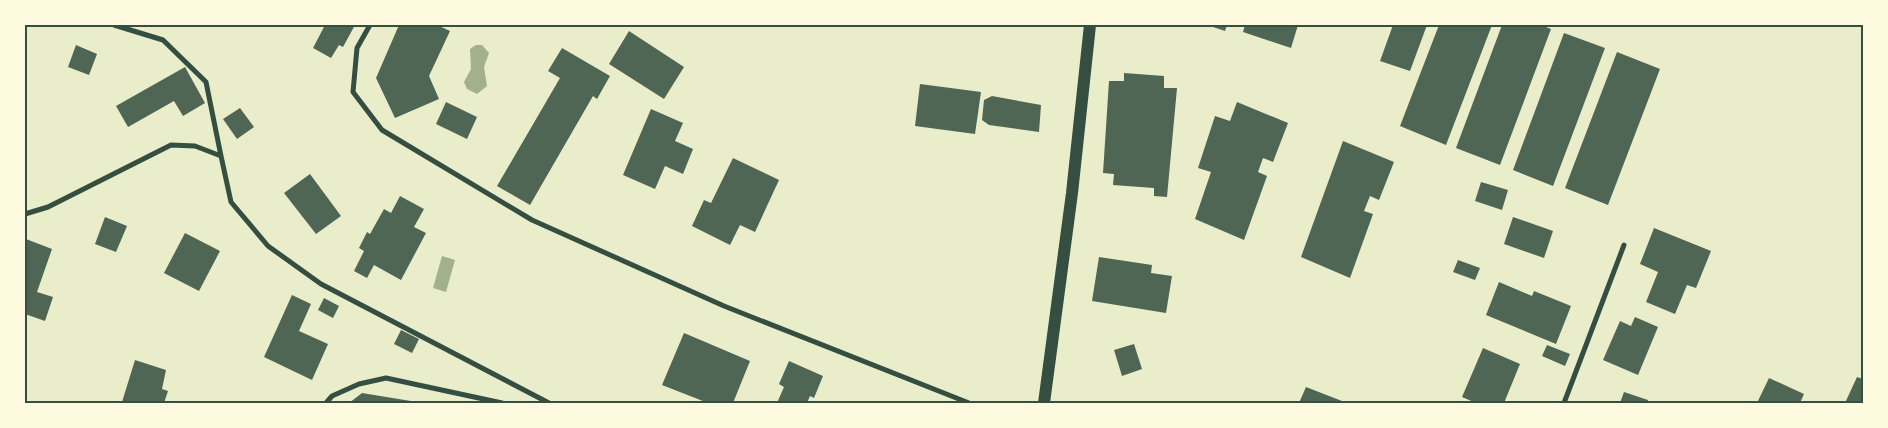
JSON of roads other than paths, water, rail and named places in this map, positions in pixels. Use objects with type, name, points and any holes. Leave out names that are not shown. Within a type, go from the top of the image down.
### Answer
[{"type":"main road","points":[[1044,403],[1072,193],[1090,25]]},
{"type":"street","points":[[114,25],[163,40],[206,82],[231,202],[268,246],[321,284],[549,403]]},
{"type":"street","points":[[370,25],[357,48],[353,92],[382,130],[532,220],[724,306],[970,403]]},
{"type":"street","points":[[25,214],[48,207],[171,145],[195,146],[221,156]]},
{"type":"street","points":[[1564,403],[1624,245]]},
{"type":"street","points":[[326,403],[332,396],[359,384],[386,378],[502,403]]}]
